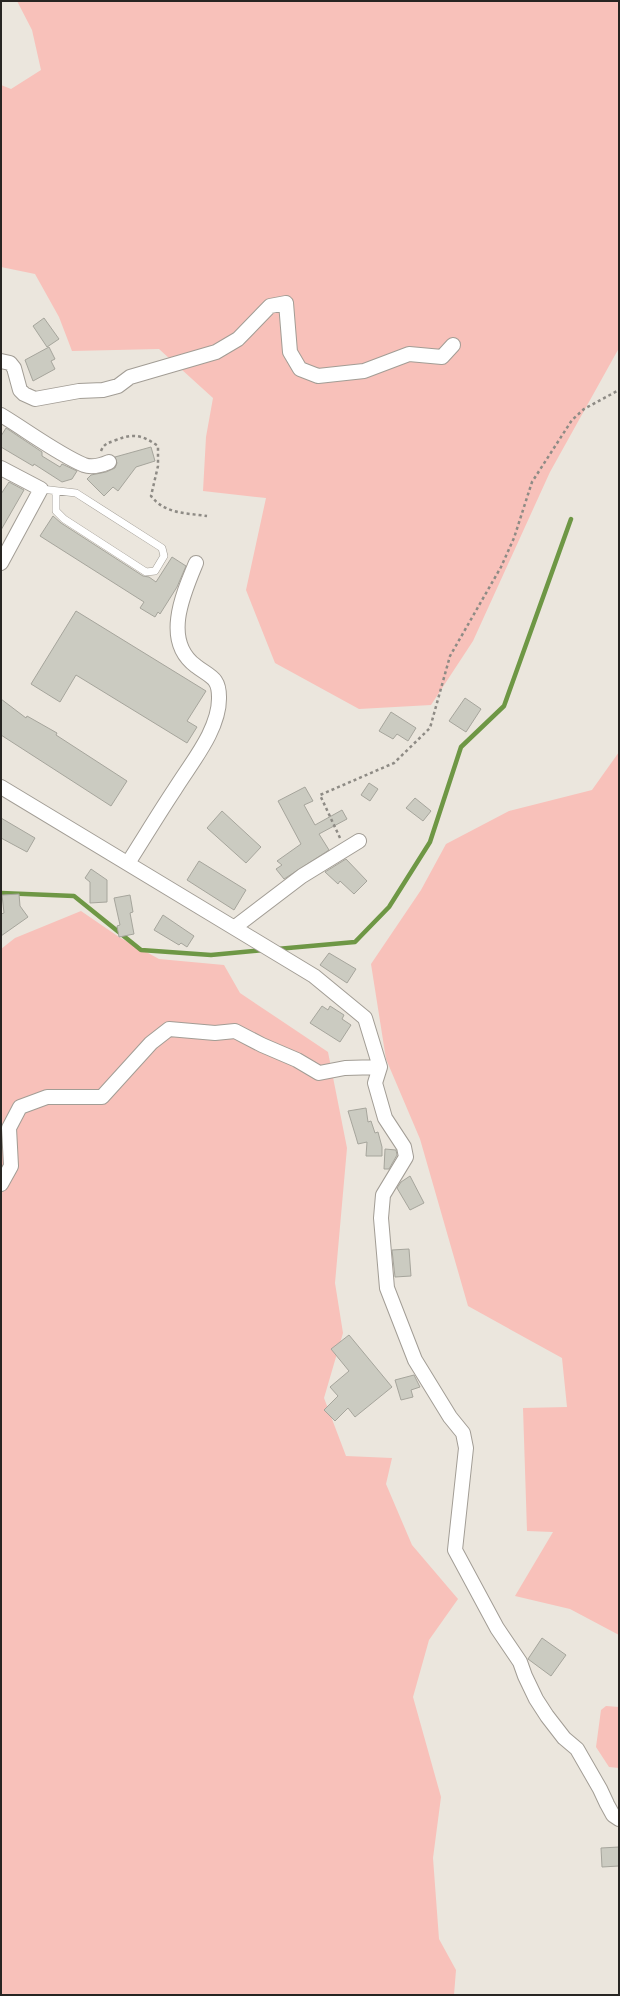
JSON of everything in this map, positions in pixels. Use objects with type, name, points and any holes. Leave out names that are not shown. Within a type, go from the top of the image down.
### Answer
[{"type":"street","points":[[1,361],[10,363],[14,368],[20,390],[24,394],[35,398],[73,391],[103,390],[118,386],[130,377],[216,352],[238,339],[270,306],[286,303],[290,352],[300,369],[318,376],[364,371],[409,354],[442,356],[453,345]]},
{"type":"street","points":[[1,415],[86,465],[101,465],[109,462]]},
{"type":"street","points":[[1,468],[41,489],[1,563]]},
{"type":"street","points":[[128,863],[206,741],[218,713],[218,686],[212,676],[195,665],[180,649],[180,609],[183,594],[196,563]]},
{"type":"street","points":[[1,787],[314,976],[365,1018],[380,1067],[375,1083],[385,1118],[404,1147],[406,1157],[383,1195],[381,1218],[387,1288],[415,1360],[450,1417],[463,1432],[466,1448],[456,1550],[497,1628],[520,1662],[524,1676],[536,1700],[546,1716],[564,1738],[577,1749],[600,1789],[606,1804],[613,1815],[619,1819]]},
{"type":"street","points":[[235,927],[302,876],[359,841]]},
{"type":"street","points":[[1,1184],[12,1166],[10,1128],[20,1106],[47,1098],[102,1097],[151,1043],[169,1029],[215,1033],[235,1031],[262,1045],[297,1060],[319,1073],[345,1068],[380,1067]]},
{"type":"lane","points":[[41,489],[76,492],[162,548],[164,556],[156,571],[146,572],[64,519],[56,511],[56,491]]},
{"type":"path","points":[[345,849],[320,795],[394,763],[430,728],[450,656],[501,567],[514,538],[532,482],[572,420],[584,409],[619,390]]},
{"type":"path","points":[[94,465],[105,444],[126,435],[144,438],[158,446],[158,466],[151,496],[156,503],[169,511],[208,516]]},
{"type":"shaded area","points":[[17,1],[619,1],[619,348],[550,472],[473,641],[431,705],[359,709],[275,663],[246,590],[266,498],[203,491],[206,437],[213,398],[159,349],[72,351],[59,317],[35,274],[1,267],[1,85],[11,89],[41,70],[32,30]]},
{"type":"shaded area","points":[[619,752],[619,1635],[570,1609],[515,1596],[553,1532],[527,1531],[523,1408],[567,1407],[562,1358],[468,1306],[420,1139],[386,1059],[371,964],[421,890],[446,844],[509,811],[592,790]]},
{"type":"shaded area","points":[[81,911],[119,937],[159,959],[224,965],[240,993],[328,1052],[347,1148],[335,1283],[343,1333],[324,1398],[346,1456],[392,1458],[386,1484],[412,1545],[458,1599],[429,1640],[413,1697],[441,1797],[433,1858],[439,1939],[456,1970],[454,1995],[1,1995],[1,949],[15,938]]},
{"type":"shaded area","points":[[606,1706],[619,1707],[619,1768],[609,1767],[596,1747],[601,1710]]},
{"type":"building","points":[[44,318],[59,339],[47,347],[33,326]]},
{"type":"building","points":[[49,347],[55,359],[51,361],[55,369],[33,381],[25,360]]},
{"type":"building","points":[[6,428],[42,452],[42,456],[60,467],[62,464],[77,471],[72,479],[62,482],[34,464],[33,466],[1,447],[1,436]]},
{"type":"building","points":[[151,447],[155,461],[136,467],[118,491],[113,487],[104,496],[87,479],[91,475],[106,472],[115,468],[117,463],[115,457]]},
{"type":"building","points":[[9,482],[24,490],[1,530],[1,494]]},
{"type":"building","points":[[53,516],[61,523],[143,576],[149,577],[156,582],[172,557],[186,566],[177,587],[160,614],[158,612],[155,617],[140,608],[144,602],[40,536]]},
{"type":"building","points":[[76,611],[206,691],[187,721],[197,727],[187,743],[76,675],[60,702],[31,684]]},
{"type":"building","points":[[465,698],[481,709],[466,732],[449,721]]},
{"type":"building","points":[[1,699],[26,718],[27,716],[57,733],[56,735],[127,781],[111,806],[1,735]]},
{"type":"building","points":[[391,712],[416,728],[408,741],[397,734],[393,739],[379,731]]},
{"type":"building","points":[[369,783],[378,789],[370,801],[361,795]]},
{"type":"building","points":[[305,787],[313,801],[304,805],[315,825],[342,810],[347,819],[319,834],[329,850],[284,879],[276,869],[282,865],[277,861],[301,844],[278,801]]},
{"type":"building","points":[[415,798],[431,811],[423,821],[406,808]]},
{"type":"building","points":[[222,811],[261,847],[246,863],[207,828]]},
{"type":"building","points":[[1,818],[35,838],[27,852],[1,838]]},
{"type":"building","points":[[346,859],[367,881],[354,894],[340,881],[338,884],[325,872]]},
{"type":"building","points":[[199,861],[246,890],[234,910],[187,880]]},
{"type":"building","points":[[91,869],[107,880],[107,902],[90,903],[90,882],[85,878]]},
{"type":"building","points":[[19,894],[20,906],[28,917],[1,936],[1,914],[4,913],[2,895]]},
{"type":"building","points":[[130,895],[133,912],[130,913],[134,934],[119,937],[117,926],[120,925],[114,898]]},
{"type":"building","points":[[163,915],[194,936],[187,947],[181,943],[179,945],[154,930]]},
{"type":"building","points":[[329,953],[356,969],[347,983],[320,965]]},
{"type":"building","points":[[322,1006],[328,1010],[330,1006],[344,1015],[342,1019],[351,1025],[340,1042],[310,1023]]},
{"type":"building","points":[[366,1108],[368,1122],[371,1121],[375,1133],[378,1132],[382,1147],[382,1156],[366,1156],[367,1142],[358,1144],[348,1111]]},
{"type":"building","points":[[385,1149],[396,1150],[397,1155],[389,1169],[384,1169]]},
{"type":"building","points":[[410,1176],[424,1203],[410,1210],[397,1188],[401,1182]]},
{"type":"building","points":[[409,1249],[411,1276],[395,1277],[392,1250]]},
{"type":"building","points":[[349,1335],[392,1387],[355,1417],[348,1408],[335,1421],[324,1410],[338,1396],[330,1387],[349,1371],[331,1349]]},
{"type":"building","points":[[414,1375],[420,1387],[411,1390],[413,1397],[401,1400],[395,1380]]},
{"type":"building","points":[[542,1638],[566,1655],[551,1676],[528,1659]]},
{"type":"building","points":[[619,1847],[619,1866],[602,1867],[601,1848]]},
{"type":"waterway","points":[[277,949],[355,942],[389,907],[430,842],[461,747],[504,706],[571,519]]},
{"type":"waterway","points":[[1,893],[74,896],[141,950],[211,955],[263,950]]}]
